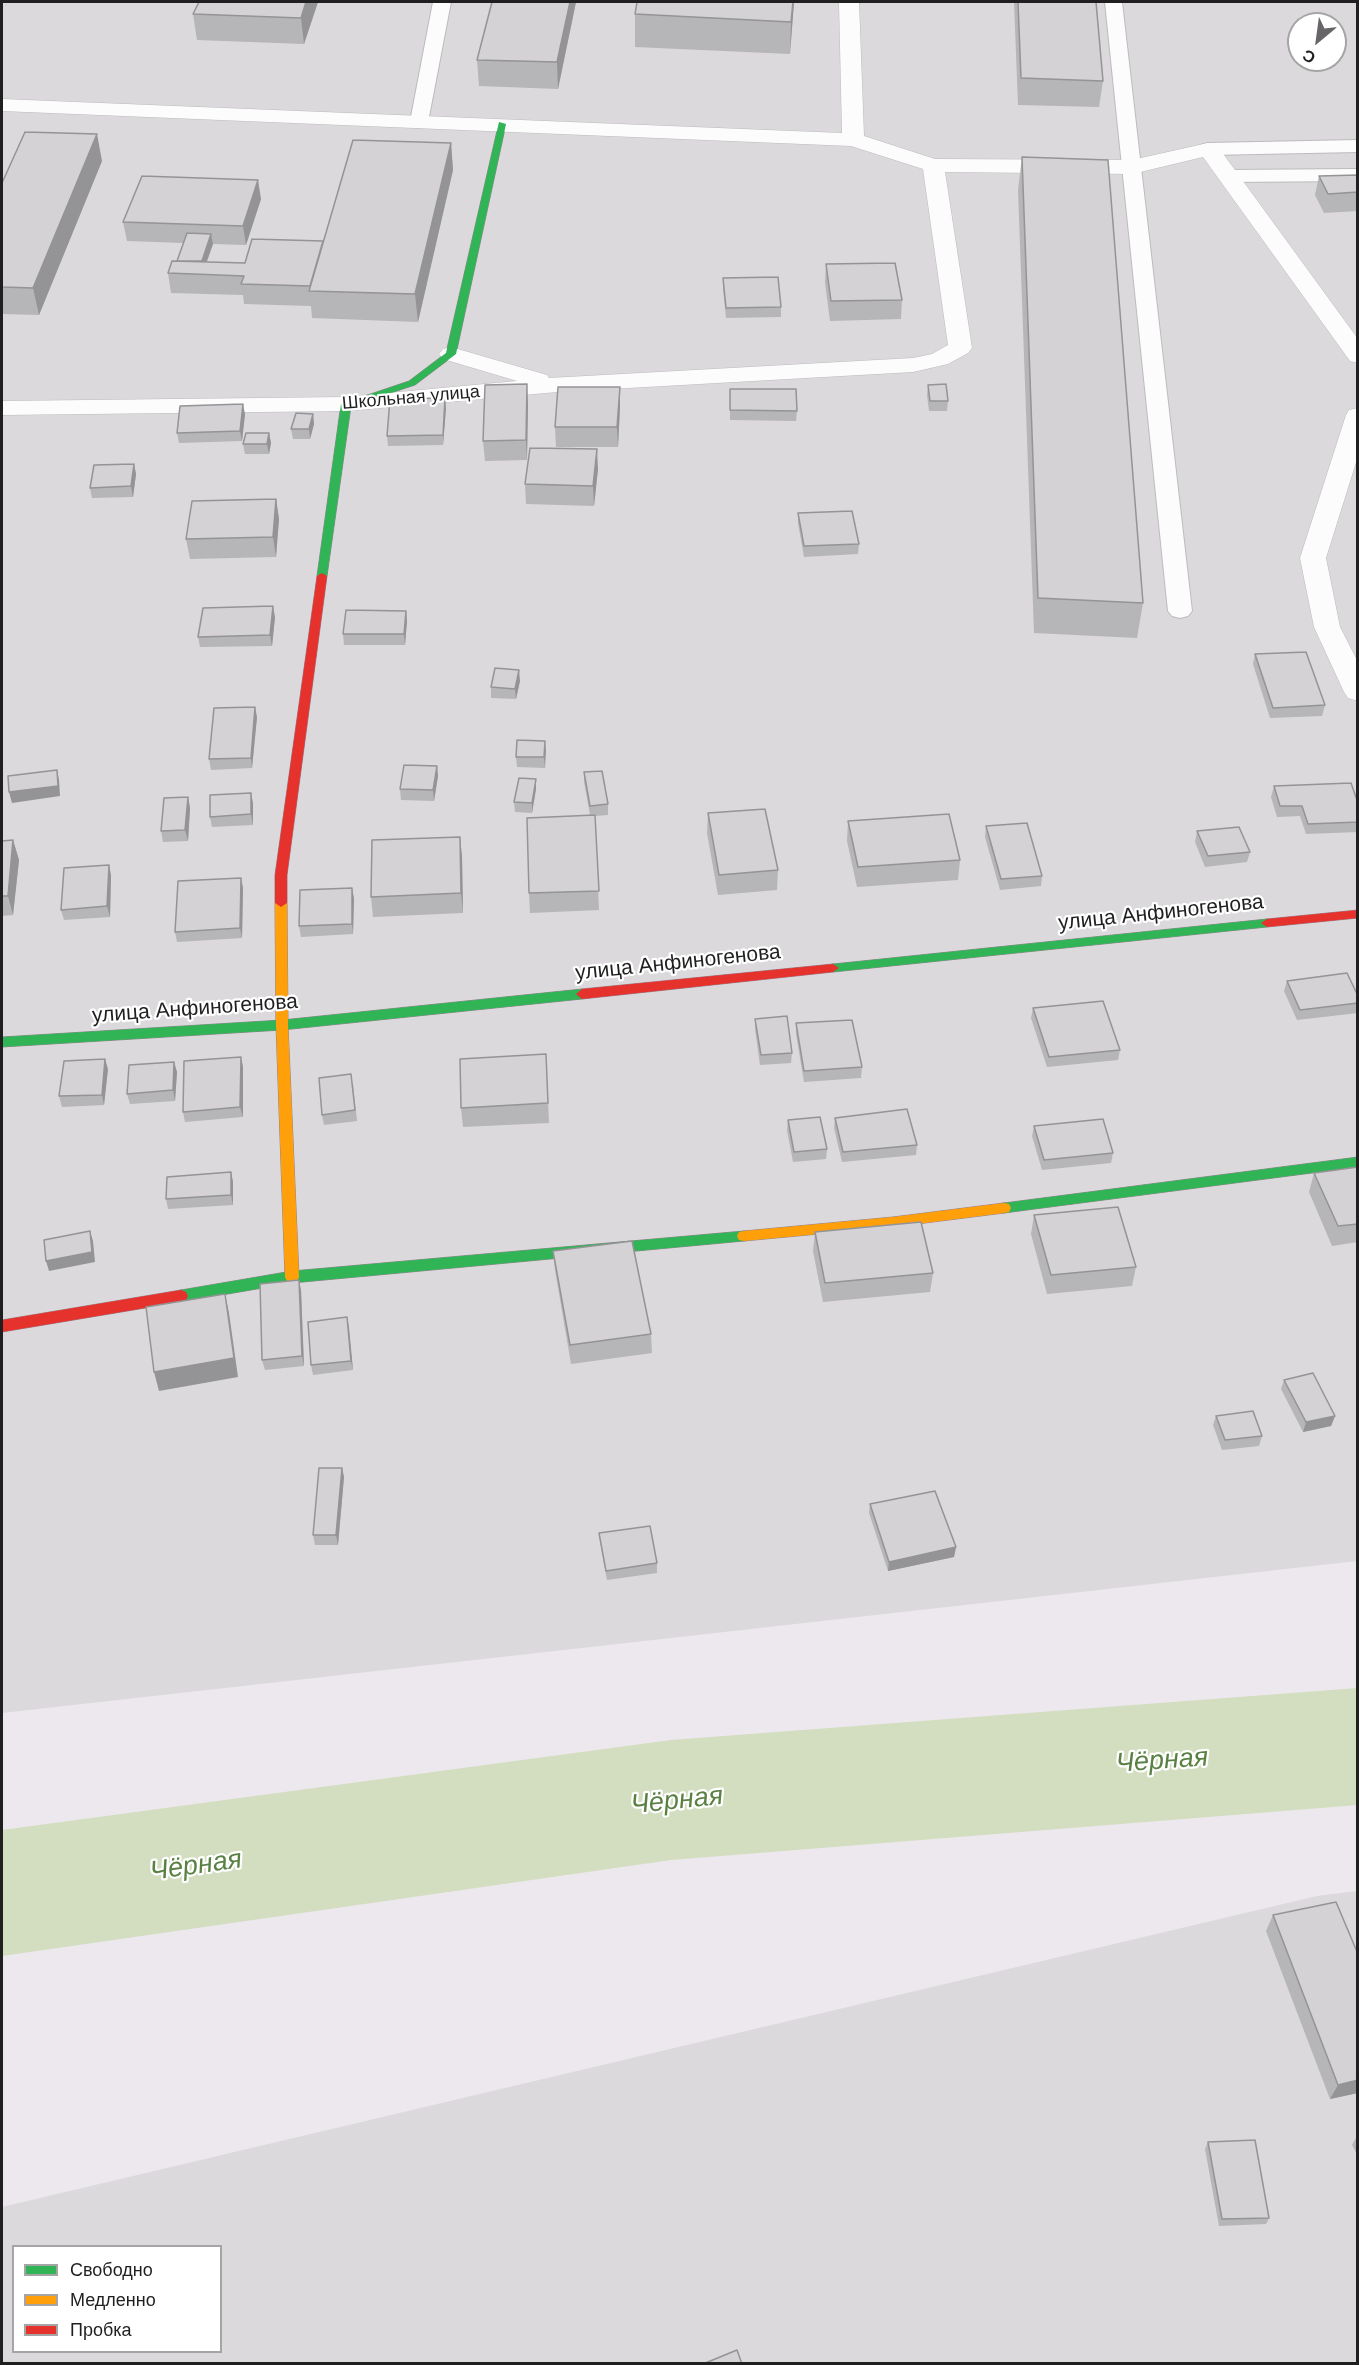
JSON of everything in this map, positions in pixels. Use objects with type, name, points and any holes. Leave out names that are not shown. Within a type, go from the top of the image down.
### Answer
[{"type":"street","points":[[849,2],[853,140]]},
{"type":"street","points":[[2,105],[853,140],[933,165],[1132,167],[1209,149],[1358,356]]},
{"type":"street","points":[[292,1277],[282,1025],[281,875],[346,404],[412,383],[451,354],[502,124]]},
{"type":"street","name":"Школьная улица","points":[[2,408],[346,404],[557,385],[913,365],[940,359],[960,348],[933,165]]},
{"type":"street","points":[[451,354],[557,385]]},
{"type":"street","points":[[1358,415],[1313,558],[1327,627],[1358,692]]},
{"type":"street","name":"улица Анфиногенова","points":[[2,1042],[282,1025],[1358,914]]},
{"type":"street","points":[[2,1326],[292,1277],[893,1222],[1358,1162]]},
{"type":"lane","points":[[419,122],[442,2]]},
{"type":"lane","points":[[1113,2],[1180,611]]},
{"type":"lane","points":[[1209,149],[1358,146]]},
{"type":"lane","points":[[1228,176],[1358,175]]},
{"type":"shaded area","points":[[2,2],[1357,2],[1357,1561],[2,1713]]},
{"type":"shaded area","points":[[1357,1891],[1357,2363],[2,2363],[2,2207],[1317,1896]]},
{"type":"building","points":[[199,2],[306,2],[301,18],[193,14]]},
{"type":"building","points":[[492,2],[570,2],[557,62],[477,60]]},
{"type":"building","points":[[637,2],[793,2],[791,22],[635,14]]},
{"type":"building","points":[[1018,2],[1096,2],[1103,81],[1021,78]]},
{"type":"building","points":[[25,132],[97,134],[33,288],[2,287],[2,183]]},
{"type":"building","points":[[353,140],[451,143],[415,294],[309,291]]},
{"type":"building","points":[[1022,157],[1108,160],[1143,603],[1038,598]]},
{"type":"building","points":[[1358,175],[1358,192],[1328,194],[1319,176]]},
{"type":"building","points":[[142,176],[258,180],[243,226],[123,222]]},
{"type":"building","points":[[187,233],[211,234],[202,261],[177,261]]},
{"type":"building","points":[[252,239],[323,241],[310,286],[241,284],[244,276],[168,273],[172,261],[245,263]]},
{"type":"building","points":[[895,263],[902,300],[831,301],[826,264]]},
{"type":"building","points":[[778,277],[781,307],[726,308],[723,278]]},
{"type":"building","points":[[527,384],[526,440],[483,441],[485,385]]},
{"type":"building","points":[[946,384],[948,401],[930,401],[928,385]]},
{"type":"building","points":[[558,387],[620,387],[617,427],[555,427]]},
{"type":"building","points":[[730,389],[796,389],[797,411],[730,410]]},
{"type":"building","points":[[445,398],[443,435],[387,436],[390,399]]},
{"type":"building","points":[[243,404],[240,431],[177,433],[180,406]]},
{"type":"building","points":[[296,413],[313,414],[309,429],[291,429]]},
{"type":"building","points":[[246,433],[269,433],[267,444],[243,444]]},
{"type":"building","points":[[530,448],[597,449],[593,486],[525,484]]},
{"type":"building","points":[[134,464],[131,486],[90,488],[94,465]]},
{"type":"building","points":[[276,499],[273,537],[186,539],[192,501]]},
{"type":"building","points":[[852,511],[859,544],[804,546],[798,513]]},
{"type":"building","points":[[273,606],[270,635],[198,637],[203,608]]},
{"type":"building","points":[[346,610],[406,611],[404,634],[343,634]]},
{"type":"building","points":[[1306,652],[1325,705],[1273,708],[1255,654]]},
{"type":"building","points":[[495,668],[519,670],[515,689],[491,687]]},
{"type":"building","points":[[255,707],[251,758],[209,759],[214,708]]},
{"type":"building","points":[[517,740],[545,741],[544,757],[516,757]]},
{"type":"building","points":[[404,765],[437,766],[433,790],[400,789]]},
{"type":"building","points":[[57,770],[58,786],[9,792],[8,776]]},
{"type":"building","points":[[602,771],[608,804],[590,806],[584,772]]},
{"type":"building","points":[[519,778],[536,779],[532,803],[514,802]]},
{"type":"building","points":[[1351,783],[1358,803],[1358,822],[1308,824],[1302,806],[1280,806],[1274,786]]},
{"type":"building","points":[[251,793],[251,814],[210,817],[210,795]]},
{"type":"building","points":[[188,797],[185,830],[161,831],[164,798]]},
{"type":"building","points":[[765,809],[778,870],[719,875],[708,813]]},
{"type":"building","points":[[949,814],[960,860],[858,867],[848,821]]},
{"type":"building","points":[[595,815],[599,891],[529,893],[527,818]]},
{"type":"building","points":[[1027,823],[1042,876],[1001,879],[986,826]]},
{"type":"building","points":[[1239,827],[1250,852],[1208,856],[1197,831]]},
{"type":"building","points":[[460,837],[461,893],[371,897],[372,840]]},
{"type":"building","points":[[13,840],[8,896],[2,896],[2,841]]},
{"type":"building","points":[[109,865],[107,906],[61,910],[64,868]]},
{"type":"building","points":[[241,878],[240,928],[175,932],[178,881]]},
{"type":"building","points":[[352,888],[352,924],[299,926],[300,890]]},
{"type":"building","points":[[1347,973],[1358,996],[1358,1003],[1300,1010],[1287,981]]},
{"type":"building","points":[[1103,1001],[1120,1050],[1049,1057],[1033,1008]]},
{"type":"building","points":[[787,1016],[792,1053],[761,1055],[755,1019]]},
{"type":"building","points":[[852,1020],[862,1067],[804,1071],[796,1023]]},
{"type":"building","points":[[546,1054],[548,1103],[461,1108],[460,1059]]},
{"type":"building","points":[[241,1057],[240,1107],[183,1112],[184,1061]]},
{"type":"building","points":[[105,1059],[102,1095],[59,1096],[64,1061]]},
{"type":"building","points":[[174,1062],[173,1090],[127,1094],[129,1065]]},
{"type":"building","points":[[351,1074],[355,1110],[322,1115],[319,1078]]},
{"type":"building","points":[[907,1109],[917,1145],[843,1152],[835,1118]]},
{"type":"building","points":[[820,1117],[827,1149],[794,1152],[788,1120]]},
{"type":"building","points":[[1103,1119],[1113,1153],[1044,1160],[1034,1126]]},
{"type":"building","points":[[1358,1167],[1358,1224],[1338,1226],[1314,1173]]},
{"type":"building","points":[[231,1172],[231,1195],[166,1199],[167,1177]]},
{"type":"building","points":[[1118,1207],[1136,1267],[1051,1275],[1034,1215]]},
{"type":"building","points":[[921,1222],[933,1273],[825,1283],[815,1232]]},
{"type":"building","points":[[90,1231],[92,1252],[46,1261],[44,1240]]},
{"type":"building","points":[[632,1241],[651,1334],[570,1345],[553,1251]]},
{"type":"building","points":[[299,1280],[302,1356],[262,1360],[260,1284]]},
{"type":"building","points":[[225,1294],[234,1358],[154,1372],[146,1307]]},
{"type":"building","points":[[347,1317],[351,1361],[311,1365],[308,1322]]},
{"type":"building","points":[[1313,1373],[1335,1416],[1306,1422],[1284,1380]]},
{"type":"building","points":[[1253,1411],[1262,1436],[1225,1440],[1216,1416]]},
{"type":"building","points":[[319,1468],[342,1468],[336,1535],[313,1535]]},
{"type":"building","points":[[935,1491],[956,1547],[889,1562],[870,1504]]},
{"type":"building","points":[[650,1526],[657,1563],[606,1571],[599,1533]]},
{"type":"building","points":[[1336,1902],[1358,1954],[1358,2080],[1338,2085],[1273,1915]]},
{"type":"building","points":[[1255,2140],[1269,2218],[1222,2219],[1208,2142]]},
{"type":"building","points":[[737,2350],[742,2364],[703,2364]]},
{"type":"waterway","name":"Чёрная","points":[[2,1893],[671,1800],[1358,1746]]},
{"type":"traffic: fast","points":[[322,576],[346,404],[412,383],[451,354],[502,124]]},
{"type":"traffic: fast","points":[[833,968],[1267,923]]},
{"type":"traffic: fast","points":[[2,1042],[282,1025],[582,994]]},
{"type":"traffic: fast","points":[[1004,1208],[1358,1162]]},
{"type":"traffic: fast","points":[[181,1296],[292,1277],[744,1236]]},
{"type":"traffic: slow","points":[[281,903],[282,1025],[292,1277]]},
{"type":"traffic: slow","points":[[744,1236],[893,1222],[1004,1208]]},
{"type":"traffic: jam","points":[[281,903],[281,875],[322,576]]},
{"type":"traffic: jam","points":[[1267,923],[1358,914]]},
{"type":"traffic: jam","points":[[582,994],[833,968]]},
{"type":"traffic: jam","points":[[2,1326],[181,1296]]}]
